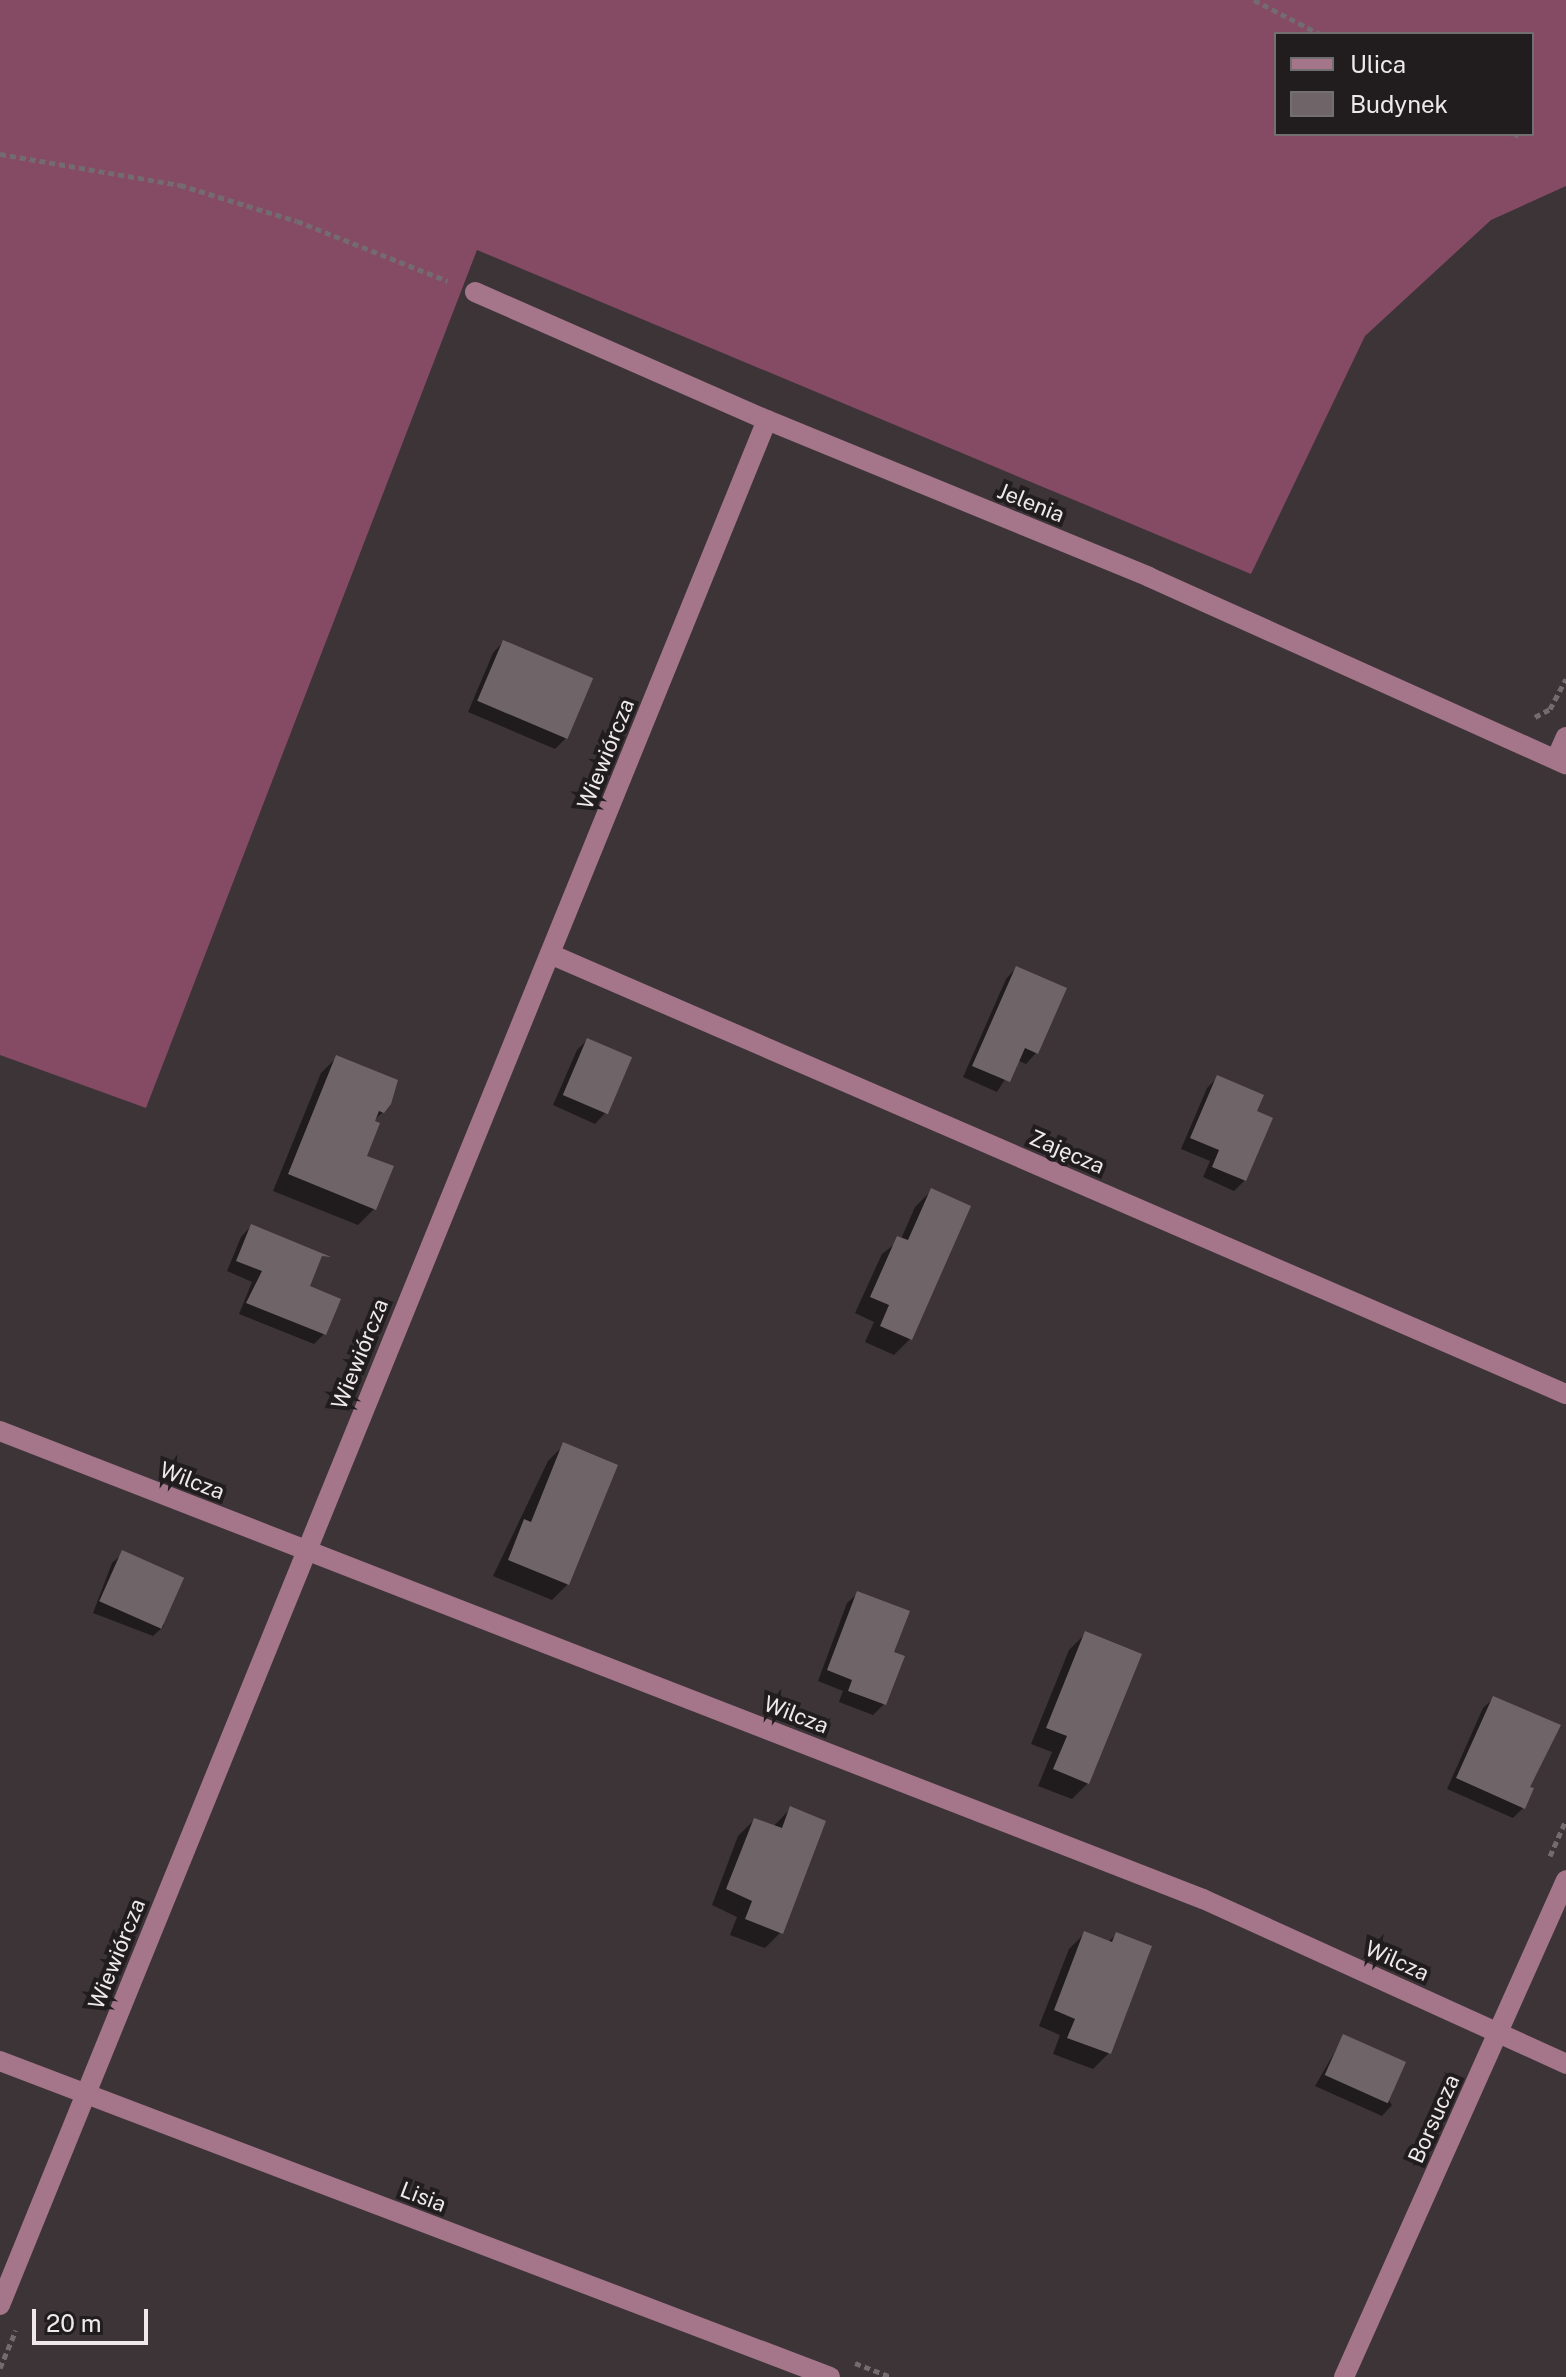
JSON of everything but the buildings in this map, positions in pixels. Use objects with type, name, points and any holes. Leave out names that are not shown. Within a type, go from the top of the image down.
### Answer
[{"type":"street","name":"Jelenia","points":[[475,292],[767,420],[1149,577],[1561,761]]},
{"type":"street","name":"Wiewiórcza","points":[[0,2305],[767,420]]},
{"type":"street","points":[[1561,761],[1566,737]]},
{"type":"street","name":"Zajęcza","points":[[550,954],[1566,1394]]},
{"type":"street","name":"Wilcza","points":[[0,1431],[1203,1899],[1566,2064]]},
{"type":"street","name":"Borsucza","points":[[1344,2377],[1566,1880]]},
{"type":"street","name":"Lisia","points":[[0,2061],[830,2377]]},
{"type":"path","points":[[1254,0],[1316,32]]},
{"type":"path","points":[[0,154],[180,185],[297,221],[475,292]]},
{"type":"path","points":[[0,2368],[18,2324]]},
{"type":"shaded area","points":[[0,0],[1566,0],[1566,186],[1491,220],[1365,336],[1251,574],[477,250],[146,1108],[0,1055]]}]
